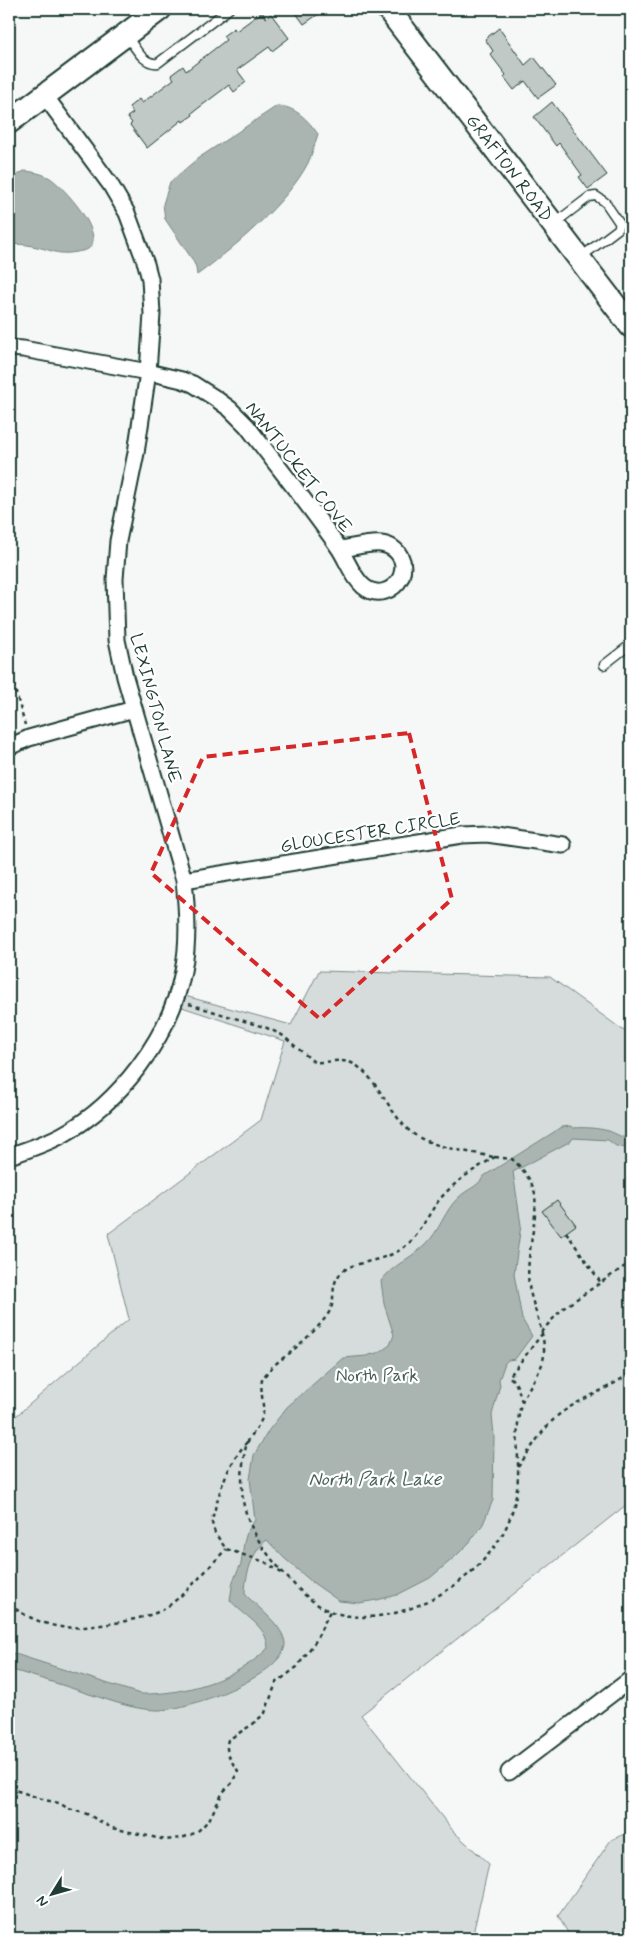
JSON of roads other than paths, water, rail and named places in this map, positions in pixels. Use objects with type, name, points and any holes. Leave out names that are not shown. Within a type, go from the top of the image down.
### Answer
[{"type":"street","points":[[9,122],[160,9]]},
{"type":"street","name":"GRAFTON ROAD","points":[[388,9],[631,326]]},
{"type":"street","name":"LEXINGTON LANE","points":[[9,1156],[62,1135],[86,1118],[110,1100],[147,1055],[175,1000],[183,972],[187,911],[184,880],[134,709],[117,640],[115,578],[118,541],[136,453],[148,372],[152,314],[150,279],[140,245],[127,213],[110,184],[45,96]]},
{"type":"street","name":"NANTUCKET COVE","points":[[9,348],[171,376],[193,384],[230,409],[247,426],[340,549]]},
{"type":"street","points":[[9,747],[29,738],[134,709]]},
{"type":"street","name":"GLOUCESTER CIRCLE","points":[[184,880],[462,835],[487,834],[562,845]]},
{"type":"street","points":[[508,1772],[631,1679]]},
{"type":"lane","points":[[125,34],[145,60],[151,64],[158,63],[229,9]]},
{"type":"lane","points":[[554,224],[589,198],[596,196],[606,202],[620,224],[618,228],[580,258]]},
{"type":"lane","points":[[604,665],[631,644]]},
{"type":"water","points":[[277,106],[290,108],[301,115],[318,134],[308,163],[299,178],[274,209],[227,252],[197,275],[192,259],[165,219],[163,204],[170,182],[197,159]]},
{"type":"water","points":[[24,171],[50,178],[73,201],[88,223],[92,234],[93,243],[88,249],[64,253],[26,245],[9,245],[9,180]]},
{"type":"water","name":"North Park Lake","points":[[571,1126],[573,1128],[609,1131],[631,1139],[631,1149],[616,1146],[608,1140],[573,1138],[571,1141],[513,1172],[521,1225],[514,1274],[522,1319],[532,1336],[515,1359],[508,1360],[505,1363],[499,1380],[500,1385],[492,1415],[494,1435],[493,1500],[483,1524],[469,1543],[456,1556],[430,1578],[397,1595],[359,1603],[339,1601],[312,1582],[284,1558],[267,1540],[257,1550],[250,1564],[245,1594],[269,1617],[284,1637],[285,1644],[280,1656],[268,1668],[251,1679],[230,1690],[187,1705],[155,1710],[138,1708],[9,1669],[9,1652],[140,1694],[156,1694],[191,1688],[225,1677],[241,1669],[268,1648],[267,1640],[259,1627],[230,1600],[233,1581],[241,1564],[247,1532],[255,1520],[250,1479],[254,1455],[269,1430],[287,1407],[343,1358],[366,1356],[380,1352],[390,1345],[394,1335],[384,1304],[381,1281],[391,1270],[425,1245],[453,1203],[478,1184],[484,1176],[562,1127]]},
{"type":"park label","name":"North Park","points":[[377,1375]]}]
